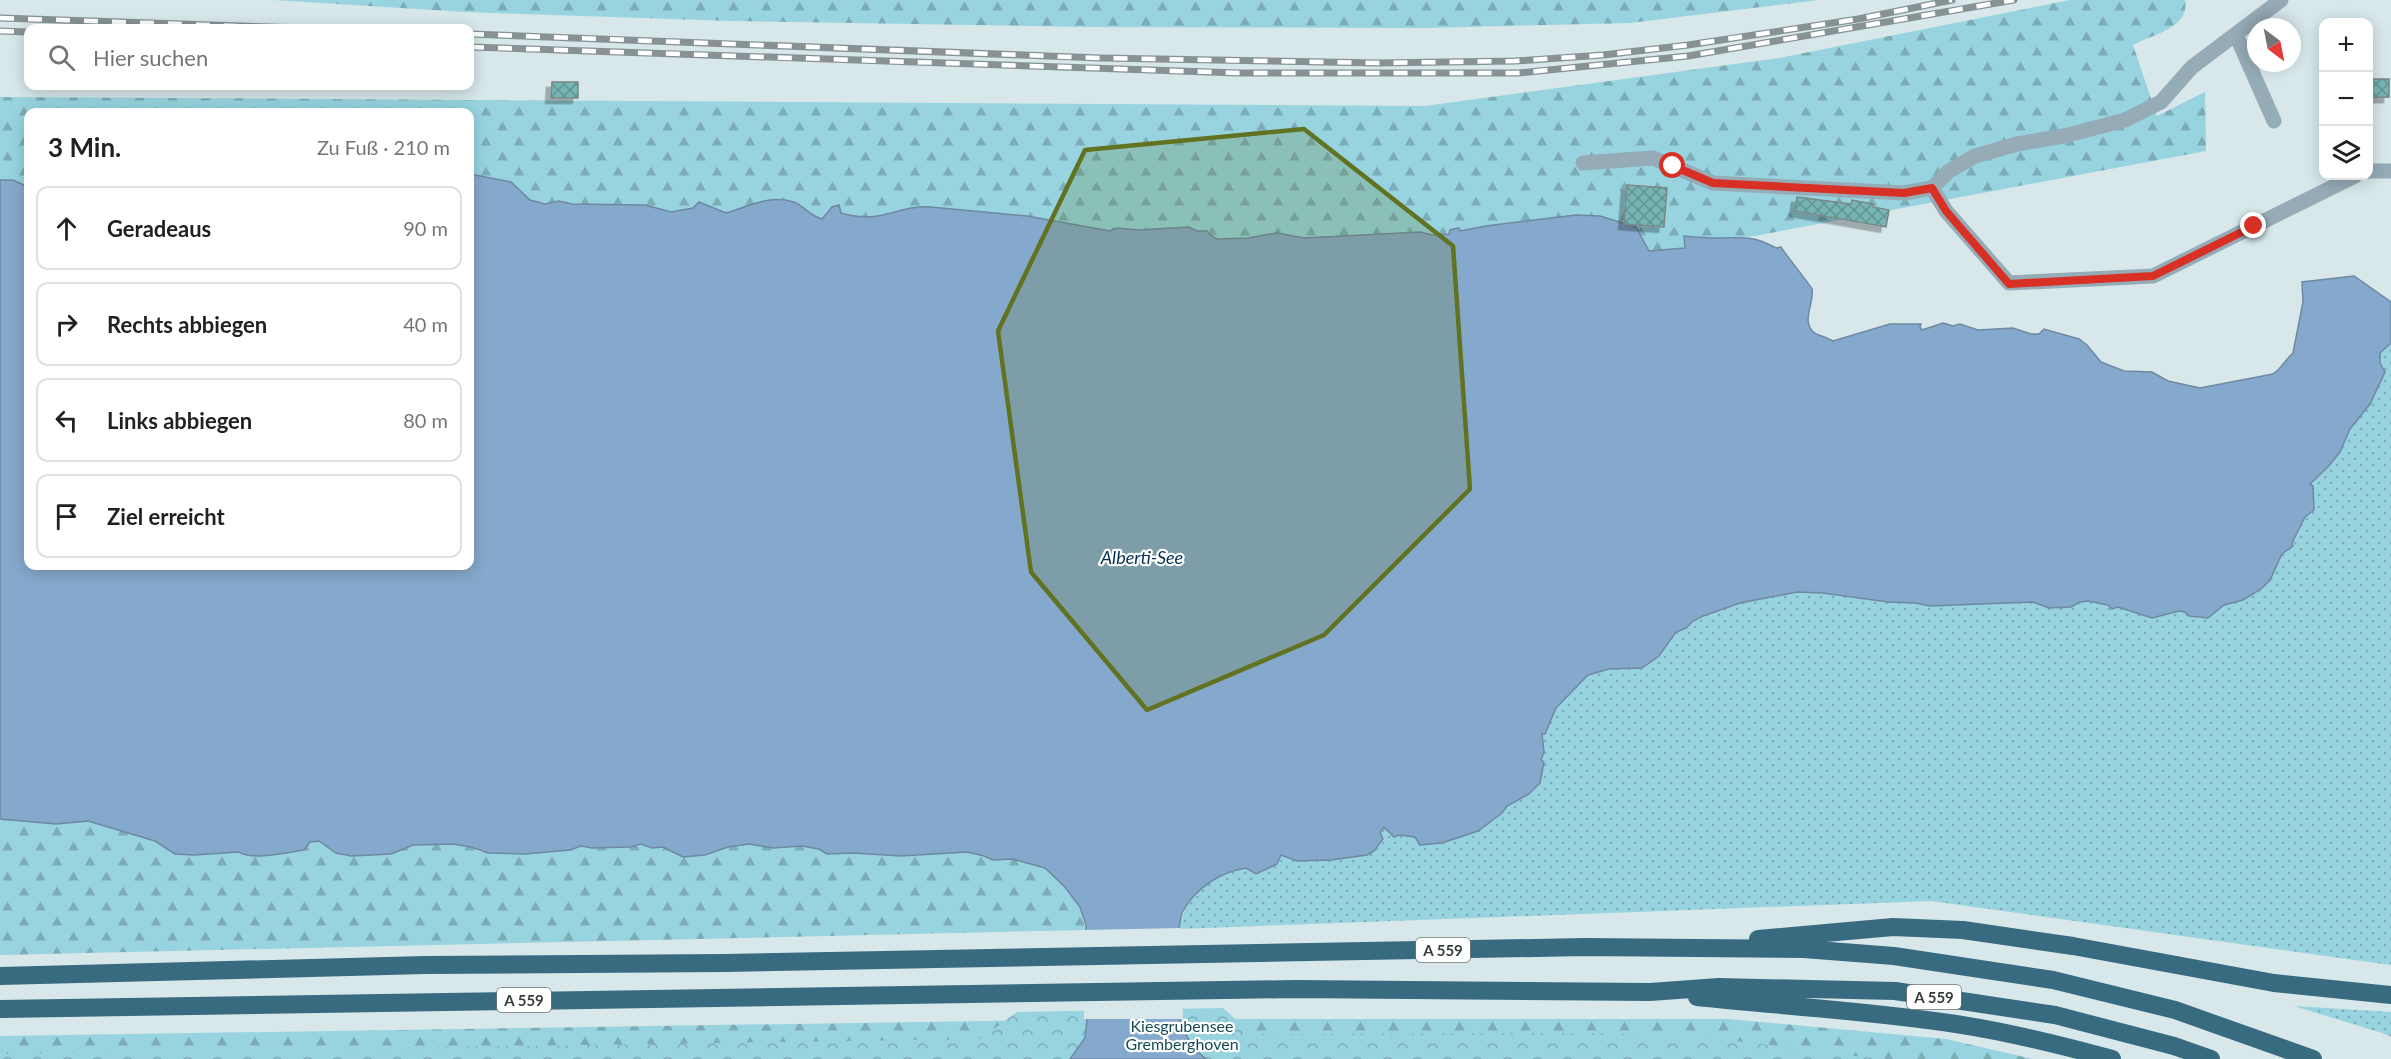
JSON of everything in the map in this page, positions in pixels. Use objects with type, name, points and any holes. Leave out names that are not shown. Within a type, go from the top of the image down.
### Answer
[{"type":"highway","points":[[1664,947],[1893,927],[1963,930],[2073,946],[2274,983],[2391,995]]},
{"type":"highway","name":"A 559","points":[[0,976],[424,965],[737,963],[1664,947],[1804,950],[1894,956],[2053,980],[2175,1010],[2313,1059]]},
{"type":"highway","name":"A 559","points":[[0,1009],[1223,989],[1650,992],[1719,987],[1895,991],[2055,1015],[2174,1046],[2211,1059]]},
{"type":"highway","points":[[1650,992],[1947,1023],[2019,1035],[2112,1059]]},
{"type":"lane","points":[[1583,163],[1653,158],[1713,183],[1904,193],[1932,188],[1949,171],[1975,156],[2016,144],[2064,136],[2125,120],[2161,102],[2192,67],[2281,0]]},
{"type":"lane","points":[[2236,34],[2274,121]]},
{"type":"lane","points":[[2373,171],[2391,171]]},
{"type":"lane","points":[[1932,188],[1946,211],[2009,284],[2153,276],[2347,180]]},
{"type":"highlighted area","points":[[1304,129],[1453,246],[1470,489],[1324,635],[1147,710],[1031,572],[998,331],[1085,150]]},
{"type":"green space","points":[[274,0],[1818,0],[1630,23],[1423,28],[1086,27],[732,21],[464,12]]},
{"type":"green space","points":[[2070,0],[2185,0],[2185,10],[2176,24],[2133,45],[2157,116],[2205,92],[2206,151],[1749,237],[1685,236],[1685,248],[1649,251],[1636,227],[1600,216],[1576,215],[1460,231],[1459,228],[1441,234],[1421,232],[1304,238],[1277,233],[1248,238],[1217,239],[1189,227],[1139,230],[1117,228],[1110,231],[1027,216],[931,207],[872,218],[841,213],[839,206],[827,211],[822,219],[812,215],[798,204],[782,200],[762,202],[726,213],[699,202],[693,208],[671,212],[645,205],[572,204],[559,201],[545,204],[530,200],[511,182],[474,175],[474,108],[24,108],[24,185],[13,180],[0,180],[0,97],[1425,106],[1779,58]]},
{"type":"green space","points":[[2391,343],[2391,965],[1931,901],[1178,929],[1187,906],[1212,881],[1246,868],[1256,874],[1277,864],[1281,855],[1297,861],[1331,860],[1367,855],[1374,851],[1383,840],[1379,832],[1384,827],[1399,835],[1415,837],[1417,841],[1442,843],[1462,837],[1502,813],[1507,806],[1529,794],[1540,783],[1544,762],[1541,760],[1542,734],[1556,708],[1588,675],[1609,669],[1642,668],[1659,656],[1676,632],[1686,628],[1693,621],[1751,599],[1797,592],[1930,606],[2033,602],[2050,608],[2088,601],[2118,607],[2152,618],[2179,611],[2189,616],[2203,618],[2212,615],[2224,605],[2242,600],[2261,589],[2280,561],[2282,554],[2288,551],[2297,535],[2309,485],[2329,467],[2340,452],[2350,429],[2370,404],[2385,372],[2380,363],[2380,353]]},
{"type":"green space","points":[[0,819],[56,824],[88,821],[155,841],[175,854],[194,855],[319,841],[391,854],[413,845],[453,844],[471,847],[480,852],[570,850],[581,846],[630,847],[641,844],[652,848],[663,847],[684,856],[705,855],[728,847],[749,844],[773,848],[802,846],[819,849],[827,854],[901,856],[967,852],[993,860],[1012,859],[1045,868],[1064,886],[1080,907],[1086,930],[0,955]]},
{"type":"green space","points":[[2294,1006],[2391,1012],[2391,1037],[2382,1033]]},
{"type":"green space","name":"Kiesgrubensee Gremberghoven","points":[[1223,1008],[1252,1034],[1601,1033],[1713,1038],[1880,1059],[0,1059],[0,1054],[980,1039],[1017,1012]]},
{"type":"green space","points":[[1180,1019],[1728,1019],[1946,1039],[2033,1059],[1206,1059]]},
{"type":"green space","points":[[1050,1020],[1070,1059],[0,1059],[0,1036]]},
{"type":"water","name":"Alberti-See","points":[[474,175],[511,182],[530,200],[545,204],[559,201],[572,204],[645,205],[671,212],[693,208],[699,202],[726,213],[768,200],[785,200],[798,204],[822,219],[832,207],[839,205],[841,213],[867,217],[919,207],[931,207],[1027,216],[1110,231],[1117,228],[1139,230],[1189,227],[1197,231],[1207,231],[1217,239],[1248,238],[1277,233],[1304,238],[1421,232],[1432,235],[1449,234],[1450,230],[1459,228],[1460,231],[1576,215],[1600,216],[1636,227],[1649,251],[1685,248],[1684,236],[1748,238],[1776,248],[1781,247],[1812,289],[1808,319],[1811,329],[1816,334],[1833,341],[1890,324],[1921,324],[1922,330],[1943,323],[1953,326],[1960,324],[1978,330],[2013,328],[2031,334],[2039,334],[2044,329],[2079,339],[2101,362],[2124,371],[2152,372],[2168,381],[2200,388],[2273,374],[2293,353],[2303,302],[2302,282],[2354,276],[2391,302],[2391,343],[2380,353],[2380,363],[2385,372],[2370,404],[2350,429],[2340,452],[2310,484],[2313,486],[2314,510],[2305,517],[2292,543],[2293,546],[2282,554],[2270,580],[2261,589],[2243,600],[2224,605],[2208,618],[2189,616],[2179,611],[2152,618],[2118,607],[2112,609],[2108,605],[2088,601],[2071,607],[2049,608],[2033,602],[1930,606],[1797,592],[1740,603],[1703,616],[1676,632],[1659,656],[1642,668],[1609,669],[1588,675],[1556,708],[1545,734],[1542,734],[1544,752],[1541,760],[1544,762],[1540,783],[1529,794],[1507,806],[1502,813],[1478,831],[1442,843],[1420,845],[1415,837],[1399,835],[1394,837],[1384,827],[1380,832],[1383,839],[1374,851],[1367,855],[1331,860],[1297,861],[1281,855],[1277,864],[1256,874],[1246,868],[1236,870],[1218,877],[1202,888],[1188,903],[1181,919],[1178,984],[1179,1014],[1183,1028],[1194,1047],[1206,1059],[1070,1059],[1085,1038],[1087,1019],[1086,925],[1080,907],[1064,886],[1045,868],[1012,859],[993,860],[967,852],[901,856],[827,854],[819,849],[802,846],[773,848],[749,844],[728,847],[705,855],[683,857],[663,847],[652,848],[641,844],[630,847],[581,846],[570,850],[525,854],[488,853],[453,844],[413,845],[391,854],[351,856],[336,853],[319,841],[310,842],[304,850],[270,855],[252,856],[239,852],[194,855],[175,854],[155,841],[88,821],[56,824],[0,819],[0,180],[13,180],[24,185],[24,570],[474,570]]},
{"type":"pier","points":[[1181,928],[1183,1019],[1084,1019],[1083,930]]},
{"type":"building","points":[[2373,79],[2389,79],[2389,97],[2373,98]]},
{"type":"building","points":[[552,82],[578,82],[578,98],[551,98]]},
{"type":"building","points":[[1627,185],[1667,188],[1664,227],[1624,224]]},
{"type":"building","points":[[1797,197],[1851,204],[1852,200],[1873,204],[1873,207],[1889,210],[1886,227],[1795,211]]},
{"type":"railway","points":[[474,34],[1100,58],[1377,63],[1515,61],[1603,55],[1688,45],[1858,19],[1952,0]]},
{"type":"railway","points":[[474,47],[1239,73],[1518,73],[1688,56],[2014,0]]},
{"type":"railway","points":[[0,18],[181,24]]},
{"type":"railway","points":[[0,31],[24,32]]},
{"type":"route","points":[[1673,166],[1713,183],[1904,193],[1932,188],[1946,211],[2009,284],[2153,276],[2254,226]]}]
